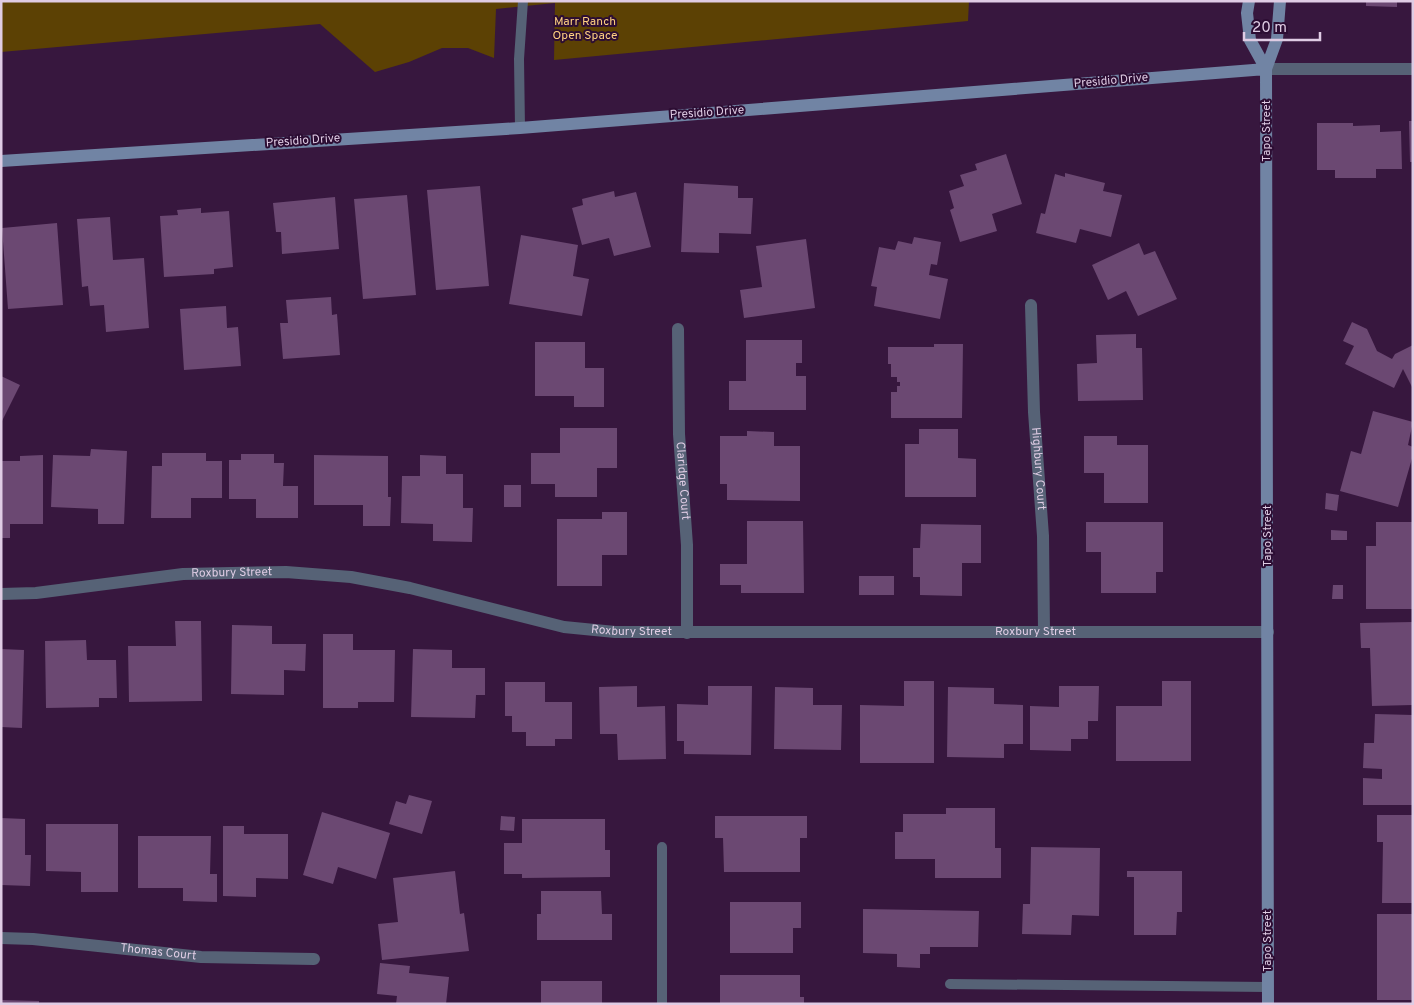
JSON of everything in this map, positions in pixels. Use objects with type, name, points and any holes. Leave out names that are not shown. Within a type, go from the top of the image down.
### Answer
[{"type":"street","points":[[1249,1],[1247,14],[1250,40],[1266,69]]},
{"type":"street","points":[[1266,69],[1277,39],[1280,1]]},
{"type":"street","name":"Presidio Drive","points":[[1,161],[520,128],[1266,69],[1413,69]]},
{"type":"street","name":"Tapo Street","points":[[1266,69],[1268,1004]]},
{"type":"street","name":"Highbury Court","points":[[1031,305],[1034,412],[1043,536],[1044,632]]},
{"type":"street","name":"Claridge Court","points":[[678,329],[678,434],[687,545],[687,632]]},
{"type":"street","name":"Roxbury Street","points":[[1,594],[36,593],[183,574],[286,572],[351,577],[410,588],[564,627],[615,632],[1268,632]]},
{"type":"street","name":"Thomas Court","points":[[1,938],[33,939],[201,958],[314,959]]},
{"type":"lane","points":[[520,128],[519,59],[523,1]]},
{"type":"lane","points":[[662,847],[662,1004]]},
{"type":"lane","points":[[950,984],[1268,986]]},
{"type":"green space","name":"Marr Ranch Open Space","points":[[1,1],[969,1],[968,21],[554,60],[555,3],[496,9],[494,58],[468,48],[442,48],[409,62],[375,72],[320,24],[1,52]]},
{"type":"building","points":[[1366,1],[1397,1],[1397,7],[1366,6]]},
{"type":"building","points":[[1409,121],[1413,121],[1413,162],[1410,162]]},
{"type":"building","points":[[1317,123],[1353,123],[1353,126],[1380,125],[1380,132],[1401,131],[1402,169],[1376,169],[1376,178],[1335,178],[1335,170],[1317,170]]},
{"type":"building","points":[[1006,154],[1022,204],[992,214],[997,231],[960,242],[950,210],[954,208],[949,191],[964,186],[960,175],[977,170],[975,164]]},
{"type":"building","points":[[1065,173],[1105,183],[1103,191],[1122,195],[1111,237],[1080,229],[1076,243],[1036,233],[1041,213],[1045,214],[1055,174],[1065,177]]},
{"type":"building","points":[[684,183],[738,186],[738,198],[753,198],[751,234],[719,233],[719,253],[681,252]]},
{"type":"building","points":[[480,186],[489,286],[436,290],[427,190]]},
{"type":"building","points":[[614,191],[615,197],[636,192],[651,247],[614,256],[609,238],[582,245],[572,208],[583,205],[582,199]]},
{"type":"building","points":[[407,195],[416,295],[363,299],[354,199]]},
{"type":"building","points":[[335,197],[339,249],[282,254],[281,232],[276,232],[273,203]]},
{"type":"building","points":[[201,208],[201,213],[229,211],[233,267],[214,269],[214,274],[164,277],[160,216],[178,215],[177,210]]},
{"type":"building","points":[[110,217],[113,260],[144,258],[149,328],[106,332],[104,305],[90,306],[88,286],[82,287],[77,219]]},
{"type":"building","points":[[57,223],[63,305],[8,309],[2,228]]},
{"type":"building","points":[[521,235],[578,245],[573,276],[589,279],[582,316],[509,304]]},
{"type":"building","points":[[914,237],[941,242],[937,265],[931,264],[929,275],[948,279],[940,319],[874,306],[877,287],[871,286],[879,247],[895,250],[898,241],[912,244]]},
{"type":"building","points":[[806,239],[815,308],[744,318],[740,290],[762,287],[756,246]]},
{"type":"building","points":[[1139,243],[1144,255],[1155,251],[1177,299],[1138,316],[1126,291],[1108,300],[1092,265]]},
{"type":"building","points":[[331,297],[332,315],[337,314],[340,355],[283,359],[280,323],[288,323],[286,300]]},
{"type":"building","points":[[226,306],[227,328],[238,327],[241,366],[184,370],[180,309]]},
{"type":"building","points":[[1352,322],[1367,329],[1377,351],[1392,359],[1395,354],[1413,345],[1413,389],[1403,369],[1394,388],[1345,364],[1354,346],[1343,341]]},
{"type":"building","points":[[1136,334],[1136,348],[1142,348],[1143,400],[1078,401],[1077,364],[1097,363],[1096,335]]},
{"type":"building","points":[[746,340],[802,340],[802,363],[796,363],[796,376],[806,376],[806,410],[729,410],[729,381],[746,381]]},
{"type":"building","points":[[535,342],[585,342],[585,368],[604,368],[604,407],[574,407],[574,396],[535,396]]},
{"type":"building","points":[[934,344],[963,344],[962,418],[891,418],[891,392],[897,392],[897,386],[900,386],[900,382],[897,382],[897,377],[891,377],[891,364],[888,364],[888,347],[934,347]]},
{"type":"building","points":[[1,376],[20,385],[1,423]]},
{"type":"building","points":[[1373,411],[1413,422],[1408,445],[1413,447],[1413,455],[1398,507],[1340,491],[1351,451],[1361,454]]},
{"type":"building","points":[[560,428],[617,428],[617,468],[597,468],[597,497],[555,497],[555,484],[531,484],[531,453],[560,453]]},
{"type":"building","points":[[919,429],[958,429],[958,458],[976,459],[976,497],[905,497],[905,444],[919,444]]},
{"type":"building","points":[[747,431],[774,432],[774,446],[800,446],[800,501],[727,500],[727,484],[720,484],[720,436],[747,436]]},
{"type":"building","points":[[1084,436],[1117,436],[1117,445],[1148,445],[1148,503],[1104,503],[1104,473],[1084,473]]},
{"type":"building","points":[[91,449],[127,451],[124,524],[98,524],[98,509],[51,507],[53,455],[90,456]]},
{"type":"building","points":[[162,453],[206,453],[206,461],[222,461],[222,498],[191,498],[191,518],[151,518],[152,466],[162,466]]},
{"type":"building","points":[[241,454],[274,454],[274,463],[284,463],[283,486],[298,486],[298,518],[256,518],[256,499],[229,499],[229,460],[241,460]]},
{"type":"building","points":[[43,455],[43,524],[10,524],[10,538],[1,538],[1,461],[20,461],[20,456]]},
{"type":"building","points":[[314,455],[388,456],[388,497],[391,497],[390,526],[363,526],[363,505],[314,505]]},
{"type":"building","points":[[420,455],[446,456],[446,474],[463,474],[463,508],[473,508],[472,542],[433,541],[433,524],[401,523],[402,476],[420,476]]},
{"type":"building","points":[[504,485],[521,485],[521,507],[504,507]]},
{"type":"building","points":[[1326,493],[1339,495],[1337,511],[1325,509]]},
{"type":"building","points":[[602,512],[627,512],[627,555],[602,555],[602,586],[557,586],[557,519],[602,519]]},
{"type":"building","points":[[747,521],[803,521],[804,593],[741,593],[741,585],[720,585],[720,564],[747,564]]},
{"type":"building","points":[[1086,522],[1163,522],[1163,572],[1156,572],[1156,593],[1101,593],[1101,552],[1086,552]]},
{"type":"building","points":[[1376,522],[1413,522],[1413,609],[1366,609],[1366,546],[1376,546]]},
{"type":"building","points":[[921,524],[981,525],[981,563],[962,563],[962,596],[920,595],[920,577],[913,577],[913,548],[920,548]]},
{"type":"building","points":[[1331,530],[1347,531],[1347,540],[1331,540]]},
{"type":"building","points":[[859,576],[894,576],[894,595],[859,595]]},
{"type":"building","points":[[1333,585],[1343,585],[1343,599],[1332,599]]},
{"type":"building","points":[[175,621],[201,621],[202,701],[129,702],[128,646],[176,646]]},
{"type":"building","points":[[1413,622],[1413,705],[1372,706],[1370,648],[1361,648],[1360,623]]},
{"type":"building","points":[[232,625],[272,626],[272,644],[306,644],[305,671],[284,670],[284,695],[231,694]]},
{"type":"building","points":[[323,634],[353,634],[353,650],[395,650],[394,702],[358,702],[358,708],[323,708]]},
{"type":"building","points":[[86,640],[87,660],[116,660],[117,698],[99,698],[99,707],[46,708],[45,641]]},
{"type":"building","points":[[1,649],[24,650],[22,728],[1,727]]},
{"type":"building","points":[[413,649],[452,650],[452,668],[485,668],[485,695],[476,695],[475,718],[411,717]]},
{"type":"building","points":[[904,681],[934,681],[934,763],[860,763],[860,705],[904,706]]},
{"type":"building","points":[[1162,681],[1191,681],[1191,761],[1116,761],[1116,706],[1162,706]]},
{"type":"building","points":[[505,682],[545,682],[545,702],[572,702],[572,739],[555,739],[555,746],[526,746],[526,732],[512,732],[512,716],[505,716]]},
{"type":"building","points":[[637,686],[637,707],[665,706],[666,759],[618,760],[617,734],[600,734],[599,687]]},
{"type":"building","points":[[708,686],[752,686],[751,755],[684,754],[684,741],[677,741],[677,704],[708,705]]},
{"type":"building","points":[[1059,686],[1099,686],[1098,721],[1088,721],[1088,739],[1071,739],[1071,751],[1030,750],[1030,706],[1059,707]]},
{"type":"building","points":[[775,687],[813,688],[813,705],[842,705],[841,750],[774,749]]},
{"type":"building","points":[[948,687],[994,688],[994,704],[1023,705],[1023,744],[1004,744],[1004,758],[947,757]]},
{"type":"building","points":[[1375,714],[1413,715],[1413,805],[1363,805],[1363,778],[1382,779],[1382,769],[1363,768],[1364,743],[1374,743]]},
{"type":"building","points":[[409,795],[432,801],[422,834],[389,824],[396,801],[406,804]]},
{"type":"building","points":[[946,808],[995,808],[995,848],[1001,848],[1001,878],[935,878],[935,859],[895,859],[895,832],[903,832],[903,814],[946,814]]},
{"type":"building","points":[[322,812],[390,833],[376,879],[338,867],[333,884],[303,875]]},
{"type":"building","points":[[1377,815],[1413,815],[1413,903],[1382,903],[1383,842],[1377,842]]},
{"type":"building","points":[[501,816],[515,817],[514,831],[500,830]]},
{"type":"building","points":[[715,816],[807,816],[807,838],[800,838],[800,872],[724,872],[723,838],[715,838]]},
{"type":"building","points":[[1,818],[25,819],[25,855],[31,855],[30,886],[1,885]]},
{"type":"building","points":[[522,819],[605,819],[605,850],[610,850],[610,877],[522,878],[522,874],[504,874],[504,843],[522,843]]},
{"type":"building","points":[[46,824],[118,824],[118,892],[81,892],[81,872],[46,871]]},
{"type":"building","points":[[223,826],[244,826],[244,834],[288,834],[288,879],[256,878],[256,897],[223,896]]},
{"type":"building","points":[[138,836],[211,836],[210,874],[217,874],[217,902],[183,901],[183,888],[138,888]]},
{"type":"building","points":[[1031,847],[1100,848],[1099,916],[1072,915],[1071,935],[1022,934],[1023,904],[1030,904]]},
{"type":"building","points":[[455,871],[460,914],[464,913],[469,951],[382,960],[378,924],[398,922],[393,878]]},
{"type":"building","points":[[1127,871],[1182,871],[1182,912],[1177,912],[1176,935],[1134,935],[1134,877],[1127,877]]},
{"type":"building","points":[[541,891],[601,891],[602,914],[612,914],[612,940],[537,940],[537,914],[541,914]]},
{"type":"building","points":[[730,902],[801,902],[801,928],[793,928],[793,953],[730,953]]},
{"type":"building","points":[[863,909],[979,911],[978,947],[930,947],[930,954],[920,954],[920,968],[897,967],[897,954],[863,953]]},
{"type":"building","points":[[1377,914],[1413,914],[1413,1000],[1377,1000]]},
{"type":"building","points":[[380,963],[410,966],[409,973],[449,977],[446,1004],[396,1004],[397,996],[377,994]]},
{"type":"building","points":[[720,975],[800,975],[800,997],[804,997],[804,1004],[720,1004]]},
{"type":"building","points":[[541,981],[602,981],[602,1004],[541,1004]]},
{"type":"building","points":[[1,1000],[39,1001],[39,1004],[1,1004]]}]
